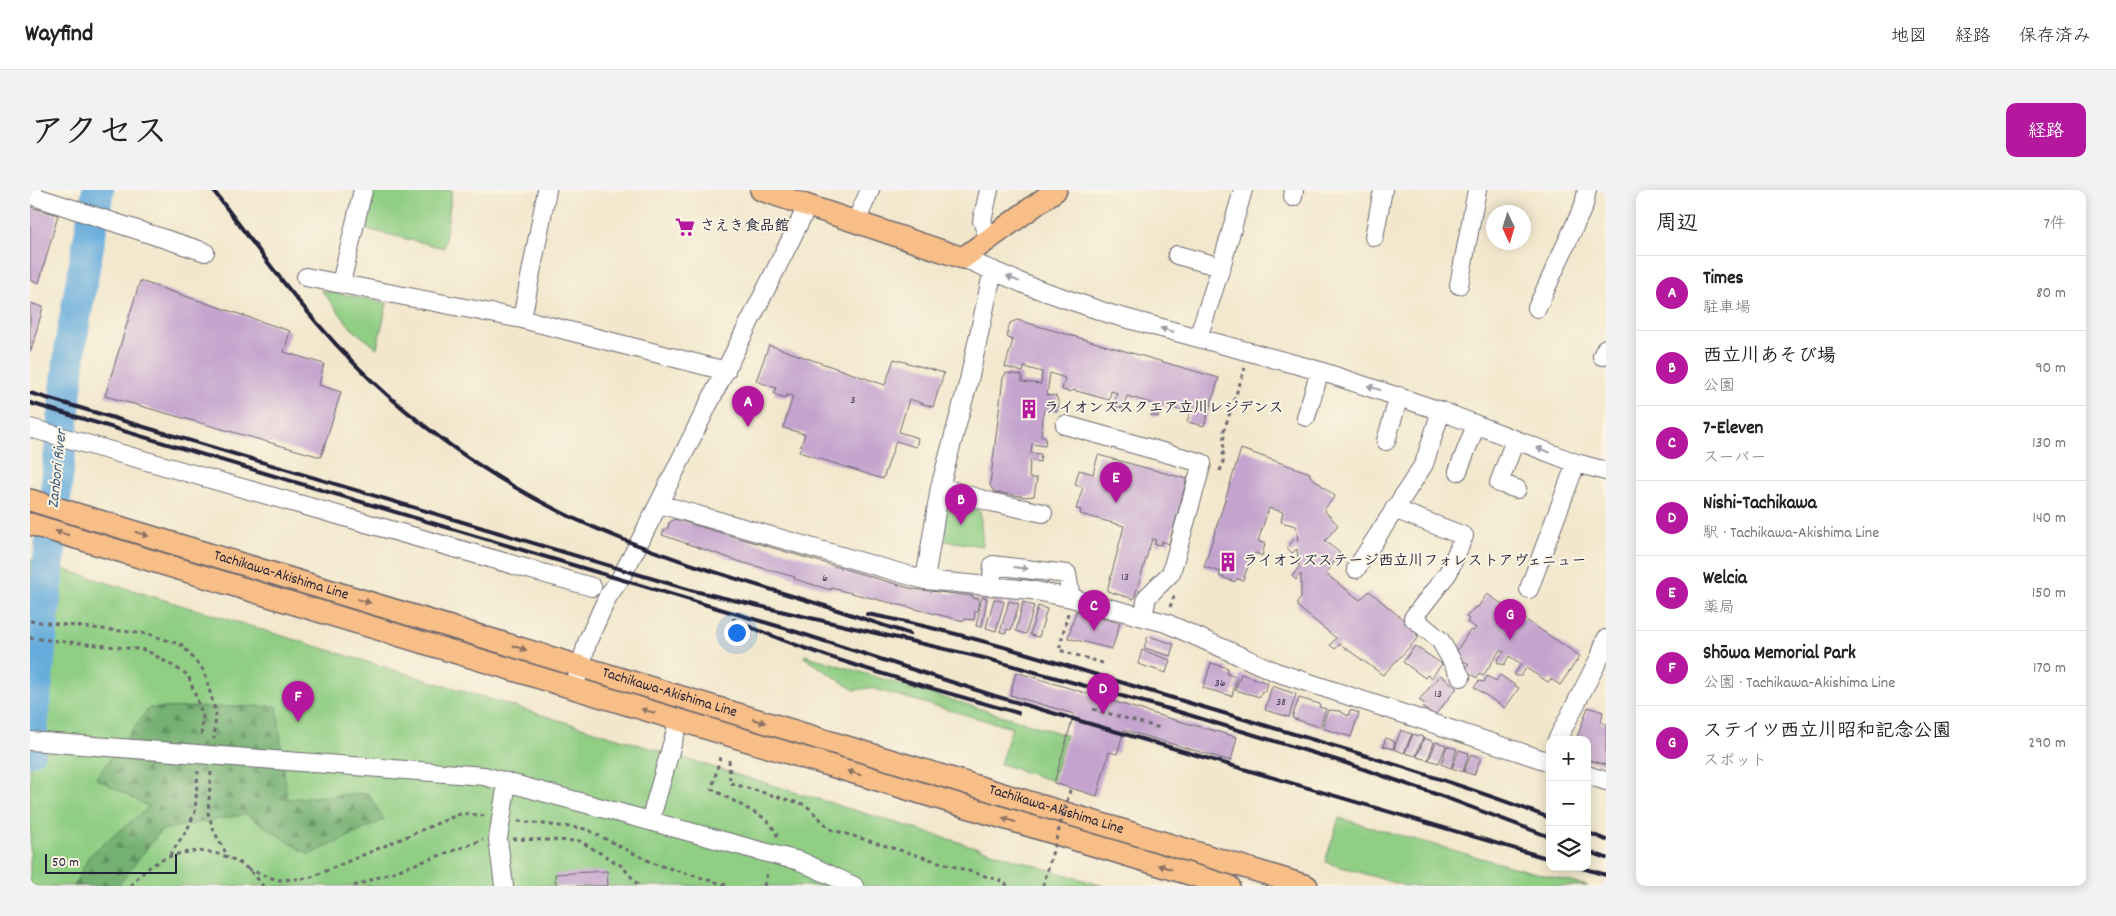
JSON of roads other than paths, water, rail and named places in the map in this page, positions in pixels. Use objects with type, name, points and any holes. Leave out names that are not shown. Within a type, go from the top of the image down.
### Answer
[{"type":"main road","points":[[761,190],[963,258],[1056,190]]},
{"type":"main road","name":"Tachikawa-Akishima Line","points":[[30,500],[1308,886]]},
{"type":"main road","name":"Tachikawa-Akishima Line","points":[[30,524],[1228,886]]},
{"type":"street","points":[[341,283],[363,190]]},
{"type":"street","points":[[522,319],[547,190]]},
{"type":"street","points":[[856,221],[870,190]]},
{"type":"street","points":[[989,190],[982,221],[989,239]]},
{"type":"street","points":[[1198,338],[1221,267],[1242,190]]},
{"type":"street","points":[[1374,237],[1383,190]]},
{"type":"street","points":[[1459,285],[1477,190]]},
{"type":"street","points":[[1537,308],[1584,205],[1587,190]]},
{"type":"street","points":[[30,195],[113,220],[205,252]]},
{"type":"street","points":[[574,688],[588,640],[608,596],[625,571],[808,205]]},
{"type":"street","points":[[1177,255],[1221,267]]},
{"type":"street","points":[[963,258],[1029,286],[1110,314],[1320,371],[1399,396],[1576,463],[1606,471]]},
{"type":"street","points":[[925,580],[940,487],[969,380],[992,270]]},
{"type":"street","points":[[306,277],[522,319],[726,371]]},
{"type":"street","points":[[1306,417],[1320,371]]},
{"type":"street","points":[[1386,441],[1399,396]]},
{"type":"street","points":[[1356,569],[1424,464],[1441,411]]},
{"type":"street","points":[[1458,471],[1476,424]]},
{"type":"street","points":[[1065,425],[1202,463],[1171,573],[1147,597],[1142,617]]},
{"type":"street","points":[[30,428],[592,587]]},
{"type":"street","points":[[1515,440],[1499,483],[1517,490]]},
{"type":"street","points":[[1529,589],[1576,463]]},
{"type":"street","points":[[940,487],[991,502],[1043,512]]},
{"type":"street","points":[[659,504],[925,580],[1031,590],[1072,598],[1166,623],[1276,672],[1546,757]]},
{"type":"street","points":[[1394,509],[1464,536],[1448,573],[1413,618],[1440,640],[1462,677]]},
{"type":"street","points":[[1558,736],[1600,657],[1606,639]]},
{"type":"street","points":[[650,821],[679,720]]},
{"type":"street","points":[[30,741],[484,776],[650,821],[773,850],[854,886]]},
{"type":"street","points":[[1591,776],[1606,781]]},
{"type":"street","points":[[504,886],[498,839],[507,782]]},
{"type":"waterway","name":"Zanbori River","points":[[30,750],[71,341],[98,190]]},
{"type":"railway","points":[[213,190],[288,288],[349,358],[394,401],[442,439],[494,474],[547,505],[636,545],[698,567],[910,634]]},
{"type":"railway","points":[[30,393],[694,591],[984,658],[1176,711],[1346,763],[1546,835]]},
{"type":"railway","points":[[30,403],[784,628],[995,696],[1546,858]]},
{"type":"railway","points":[[867,614],[986,642],[1065,665],[1322,742],[1505,801],[1546,816]]},
{"type":"railway","points":[[734,620],[803,648],[839,660],[1018,713]]},
{"type":"railway","points":[[1591,834],[1606,840]]},
{"type":"railway","points":[[1591,852],[1606,858]]},
{"type":"railway","points":[[1591,871],[1606,875]]},
{"type":"place","name":"さえき食品館","points":[[685,227]]},
{"type":"place","name":"ライオンズスクエア立川レジデンス","points":[[1029,409]]},
{"type":"place","name":"Times","points":[[748,427]]},
{"type":"place","name":"Welcia","points":[[1116,503]]},
{"type":"place","name":"西立川あそび場","points":[[961,525]]},
{"type":"place","name":"ライオンズステージ西立川フォレストアヴェニュー","points":[[1228,562]]},
{"type":"place","name":"7-Eleven","points":[[1094,631]]},
{"type":"place","name":"ステイツ西立川昭和記念公園","points":[[1510,640]]},
{"type":"place","name":"Nishi-Tachikawa","points":[[1103,714]]},
{"type":"place","name":"Shōwa Memorial Park","points":[[298,722]]}]
